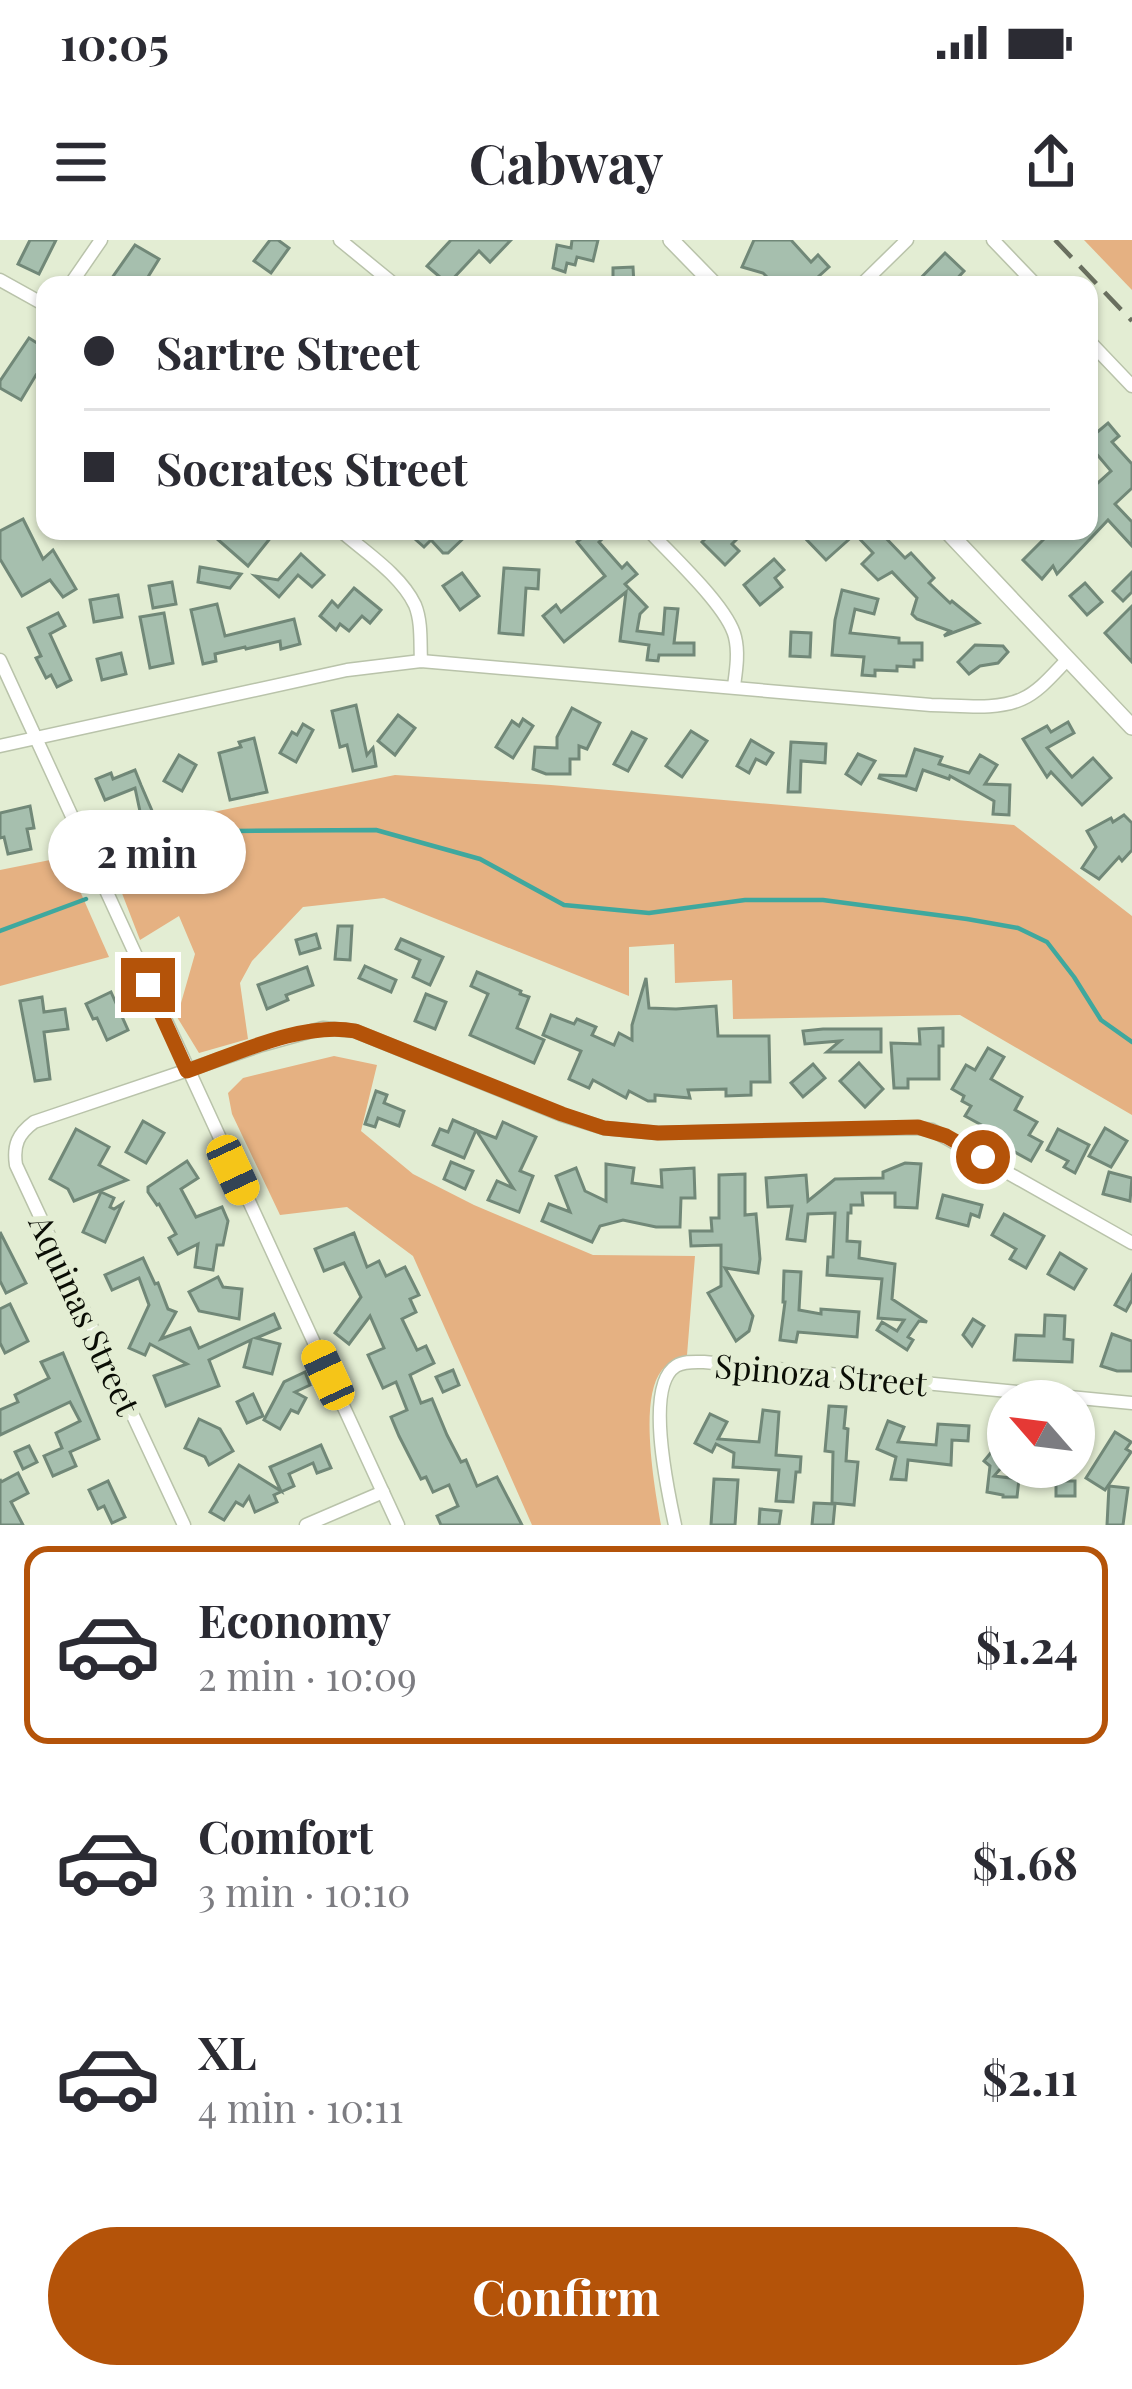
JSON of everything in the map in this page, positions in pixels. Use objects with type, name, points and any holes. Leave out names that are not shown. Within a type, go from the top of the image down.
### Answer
[{"type":"street","points":[[76,276],[101,240]]},
{"type":"street","points":[[340,240],[384,276]]},
{"type":"street","points":[[671,240],[706,276]]},
{"type":"street","points":[[870,276],[907,240]]},
{"type":"street","points":[[993,240],[1027,276]]},
{"type":"street","points":[[0,280],[36,299]]},
{"type":"street","points":[[1098,350],[1132,386]]},
{"type":"street","points":[[352,540],[397,579],[414,601],[420,620],[421,661]]},
{"type":"street","points":[[657,540],[727,618],[736,638],[734,686]]},
{"type":"street","points":[[956,540],[1132,727]]},
{"type":"street","points":[[0,746],[347,670],[421,661],[931,705],[1001,705],[1033,692],[1068,659]]},
{"type":"street","points":[[0,660],[398,1525]]},
{"type":"street","points":[[187,1071],[282,1039],[338,1028],[604,1128],[658,1133],[918,1127],[946,1136],[1132,1243]]},
{"type":"street","name":"Aquinas Street","points":[[184,1525],[16,1165],[14,1151],[18,1138],[34,1122],[187,1071]]},
{"type":"street","name":"Spinoza Street","points":[[675,1525],[659,1415],[660,1391],[677,1365],[704,1362],[1132,1403]]},
{"type":"street","points":[[306,1525],[383,1492]]},
{"type":"shaded area","points":[[1084,240],[1132,240],[1132,290]]},
{"type":"shaded area","points":[[395,775],[1014,825],[1132,916],[1132,1115],[960,1015],[733,1019],[732,980],[675,983],[674,944],[629,947],[629,996],[384,898],[303,907],[252,961],[240,983],[248,1039],[199,1053],[177,1017],[195,954],[179,916],[140,940],[103,844],[159,823]]},
{"type":"shaded area","points":[[65,857],[109,957],[0,986],[0,870]]},
{"type":"shaded area","points":[[334,1056],[377,1065],[361,1131],[413,1174],[593,1255],[695,1256],[687,1355],[662,1370],[651,1401],[650,1445],[661,1525],[532,1525],[413,1256],[347,1207],[280,1215],[232,1114],[228,1093],[243,1078]]},
{"type":"building","points":[[30,240],[56,240],[39,274],[18,264]]},
{"type":"building","points":[[270,240],[289,248],[271,273],[254,261]]},
{"type":"building","points":[[451,240],[511,240],[490,262],[479,251],[456,276],[439,276],[427,266]]},
{"type":"building","points":[[572,240],[598,240],[593,261],[577,257],[575,265],[567,263],[565,272],[553,268],[557,245],[571,248]]},
{"type":"building","points":[[754,240],[791,240],[811,262],[818,255],[829,267],[819,276],[766,276],[742,267]]},
{"type":"building","points":[[135,245],[159,259],[149,276],[113,276]]},
{"type":"building","points":[[945,253],[964,271],[959,276],[923,276]]},
{"type":"building","points":[[633,267],[634,276],[613,276],[613,268]]},
{"type":"building","points":[[29,338],[36,342],[36,375],[21,400],[0,388]]},
{"type":"building","points":[[1108,423],[1119,436],[1112,442],[1132,464],[1132,488],[1115,504],[1132,522],[1132,546],[1108,520],[1098,531],[1098,483],[1111,471],[1098,456],[1098,431]]},
{"type":"building","points":[[23,519],[43,559],[53,550],[76,589],[63,597],[50,580],[22,596],[0,559],[0,531]]},
{"type":"building","points":[[218,540],[269,540],[248,566]]},
{"type":"building","points":[[431,540],[462,540],[448,553]]},
{"type":"building","points":[[601,540],[622,568],[627,563],[637,574],[625,584],[647,607],[640,614],[637,631],[663,634],[665,608],[678,609],[674,643],[694,643],[694,655],[659,655],[658,661],[647,660],[649,645],[620,641],[626,592],[564,642],[543,616],[556,605],[561,612],[605,576],[577,542]]},
{"type":"building","points":[[736,540],[732,544],[739,551],[725,565],[702,542]]},
{"type":"building","points":[[807,540],[848,540],[826,560]]},
{"type":"building","points":[[861,540],[888,540],[905,558],[911,553],[934,578],[929,583],[979,623],[944,636],[950,631],[917,619],[912,614],[917,598],[892,572],[878,580],[862,564],[873,553]]},
{"type":"building","points":[[1043,540],[1089,540],[1057,574],[1053,566],[1042,579],[1023,560]]},
{"type":"building","points":[[301,554],[324,575],[312,587],[298,575],[279,597],[255,576],[278,580]]},
{"type":"building","points":[[774,559],[784,570],[775,578],[782,587],[760,605],[744,585]]},
{"type":"building","points":[[200,567],[241,574],[230,588],[198,582]]},
{"type":"building","points":[[504,568],[539,570],[538,589],[526,588],[523,635],[499,633]]},
{"type":"building","points":[[1132,572],[1132,592],[1123,601],[1113,591]]},
{"type":"building","points":[[462,573],[479,596],[460,610],[443,586]]},
{"type":"building","points":[[172,582],[176,604],[153,608],[149,586]]},
{"type":"building","points":[[1085,583],[1102,602],[1087,615],[1070,596]]},
{"type":"building","points":[[354,588],[381,610],[370,623],[362,616],[349,631],[340,624],[336,630],[320,616],[332,601],[338,607]]},
{"type":"building","points":[[842,590],[878,599],[874,614],[855,609],[850,633],[922,643],[922,660],[914,660],[914,667],[897,666],[897,671],[875,670],[875,676],[862,675],[864,657],[832,655]]},
{"type":"building","points":[[118,595],[122,617],[94,622],[90,600]]},
{"type":"building","points":[[217,604],[225,636],[294,619],[300,644],[281,649],[280,641],[245,647],[215,654],[216,661],[203,664],[191,610]]},
{"type":"building","points":[[1132,606],[1132,662],[1105,633]]},
{"type":"building","points":[[58,613],[65,626],[50,634],[71,680],[57,687],[51,675],[46,678],[36,658],[41,656],[28,628]]},
{"type":"building","points":[[164,613],[173,663],[150,668],[140,617]]},
{"type":"building","points":[[791,632],[811,633],[810,657],[790,656]]},
{"type":"building","points":[[975,645],[1003,646],[1008,652],[998,663],[969,674],[958,662]]},
{"type":"building","points":[[121,653],[126,674],[102,680],[97,659]]},
{"type":"building","points":[[356,705],[367,755],[373,748],[376,766],[353,771],[347,745],[340,747],[332,711]]},
{"type":"building","points":[[572,708],[600,723],[587,749],[579,746],[579,759],[570,759],[570,774],[533,769],[535,747],[557,748],[557,737]]},
{"type":"building","points":[[398,715],[415,728],[395,755],[378,741]]},
{"type":"building","points":[[523,719],[533,726],[513,758],[496,747],[512,721],[519,726]]},
{"type":"building","points":[[1068,722],[1074,733],[1047,748],[1072,777],[1093,758],[1111,778],[1082,805],[1051,772],[1047,777],[1023,739],[1047,726],[1051,732]]},
{"type":"building","points":[[303,724],[313,730],[296,762],[280,753],[292,732],[297,735]]},
{"type":"building","points":[[691,731],[707,741],[682,777],[666,766]]},
{"type":"building","points":[[632,732],[646,739],[628,771],[614,764]]},
{"type":"building","points":[[254,738],[267,792],[230,800],[219,753]]},
{"type":"building","points":[[751,740],[773,753],[766,764],[756,759],[749,773],[737,766]]},
{"type":"building","points":[[791,742],[826,744],[825,763],[801,761],[800,792],[788,792]]},
{"type":"building","points":[[915,749],[942,757],[939,764],[969,773],[980,755],[997,765],[985,784],[1010,785],[1009,815],[993,814],[994,801],[950,776],[923,770],[916,790],[879,778],[906,776]]},
{"type":"building","points":[[858,754],[875,761],[861,784],[846,774]]},
{"type":"building","points":[[179,755],[196,765],[182,791],[164,781]]},
{"type":"building","points":[[135,770],[153,813],[141,816],[135,788],[105,800],[96,779],[111,773],[113,779]]},
{"type":"building","points":[[30,806],[31,849],[8,854],[4,837],[0,838],[0,813]]},
{"type":"building","points":[[1124,815],[1132,823],[1132,850],[1099,879],[1082,868],[1096,847],[1087,831]]},
{"type":"building","points":[[338,926],[352,926],[350,960],[335,959]]},
{"type":"building","points":[[316,934],[320,948],[300,954],[296,940]]},
{"type":"building","points":[[401,939],[443,957],[430,985],[413,977],[420,960],[396,949]]},
{"type":"building","points":[[365,966],[396,980],[391,992],[359,978]]},
{"type":"building","points":[[307,967],[313,985],[286,995],[288,1000],[267,1009],[258,985]]},
{"type":"building","points":[[477,972],[529,997],[517,1028],[544,1040],[534,1063],[470,1035],[488,994],[471,986]]},
{"type":"building","points":[[646,978],[649,1008],[716,1006],[718,1036],[769,1036],[770,1082],[751,1082],[751,1095],[726,1096],[726,1089],[688,1090],[690,1098],[655,1095],[655,1101],[648,1101],[629,1091],[626,1098],[593,1080],[589,1088],[569,1079],[581,1051],[543,1035],[551,1015],[596,1027],[592,1035],[614,1045],[619,1033],[632,1040]]},
{"type":"building","points":[[111,992],[128,1030],[107,1040],[86,1004]]},
{"type":"building","points":[[426,994],[446,1002],[435,1029],[415,1021]]},
{"type":"building","points":[[42,997],[44,1012],[65,1009],[68,1029],[44,1032],[50,1079],[35,1081],[20,1001]]},
{"type":"building","points":[[943,1028],[939,1079],[908,1079],[908,1088],[894,1088],[891,1043],[920,1044],[919,1029]]},
{"type":"building","points":[[881,1029],[881,1052],[827,1052],[840,1041],[805,1044],[803,1031]]},
{"type":"building","points":[[988,1048],[1004,1057],[991,1079],[1022,1097],[1015,1110],[1037,1122],[1029,1135],[1042,1142],[1031,1161],[993,1140],[996,1133],[965,1116],[971,1106],[952,1089],[966,1065],[975,1070]]},
{"type":"building","points":[[859,1063],[883,1089],[865,1107],[840,1081]]},
{"type":"building","points":[[813,1064],[825,1078],[803,1097],[791,1083]]},
{"type":"building","points":[[376,1091],[387,1095],[384,1103],[404,1111],[399,1126],[378,1118],[375,1127],[365,1124]]},
{"type":"building","points":[[453,1120],[476,1130],[464,1158],[433,1145],[440,1129],[448,1132]]},
{"type":"building","points":[[143,1121],[164,1133],[146,1163],[126,1152]]},
{"type":"building","points":[[503,1122],[536,1137],[520,1171],[533,1176],[519,1212],[488,1200],[497,1181],[513,1188],[476,1130],[496,1138]]},
{"type":"building","points":[[1105,1128],[1127,1141],[1111,1167],[1089,1156]]},
{"type":"building","points":[[76,1129],[109,1147],[99,1165],[127,1180],[74,1201],[68,1189],[50,1179]]},
{"type":"building","points":[[1058,1129],[1089,1145],[1075,1173],[1064,1167],[1068,1161],[1047,1150]]},
{"type":"building","points":[[187,1161],[198,1178],[181,1189],[196,1217],[222,1207],[228,1221],[213,1270],[195,1267],[198,1244],[178,1254],[169,1238],[176,1234],[148,1192],[148,1187]]},
{"type":"building","points":[[451,1162],[473,1171],[465,1189],[444,1179]]},
{"type":"building","points":[[905,1163],[921,1164],[917,1208],[895,1207],[895,1193],[862,1193],[863,1205],[851,1205],[848,1213],[847,1241],[860,1242],[859,1258],[895,1264],[892,1299],[927,1322],[919,1321],[908,1337],[913,1340],[907,1350],[877,1330],[882,1322],[897,1331],[904,1320],[878,1318],[882,1279],[827,1275],[828,1257],[833,1257],[835,1213],[808,1214],[805,1241],[787,1239],[792,1206],[768,1207],[766,1178],[806,1175],[808,1201],[835,1179],[883,1178],[883,1172]]},
{"type":"building","points":[[606,1164],[634,1168],[632,1183],[662,1187],[661,1170],[694,1168],[695,1198],[681,1198],[680,1227],[623,1220],[600,1226],[592,1242],[542,1221],[549,1204],[570,1212],[556,1176],[576,1168],[585,1191],[606,1201]]},
{"type":"building","points":[[1109,1172],[1132,1178],[1130,1201],[1103,1194]]},
{"type":"building","points":[[745,1174],[745,1215],[756,1214],[760,1259],[758,1273],[725,1268],[753,1316],[749,1331],[736,1341],[708,1293],[721,1286],[721,1245],[691,1246],[690,1231],[712,1231],[711,1218],[719,1218],[719,1175]]},
{"type":"building","points":[[101,1192],[114,1198],[110,1207],[122,1204],[105,1242],[83,1232]]},
{"type":"building","points":[[943,1195],[982,1205],[979,1217],[971,1214],[968,1226],[937,1218]]},
{"type":"building","points":[[1004,1214],[1044,1236],[1026,1268],[1010,1259],[1016,1249],[992,1235]]},
{"type":"building","points":[[0,1232],[26,1283],[6,1293],[0,1281]]},
{"type":"building","points":[[354,1233],[367,1267],[379,1261],[386,1276],[405,1267],[419,1295],[410,1299],[416,1312],[402,1319],[417,1350],[426,1346],[434,1363],[410,1375],[421,1403],[432,1399],[477,1486],[497,1477],[522,1525],[441,1525],[437,1516],[458,1506],[449,1485],[433,1492],[426,1477],[421,1479],[399,1436],[391,1417],[407,1410],[396,1382],[383,1388],[368,1355],[384,1348],[370,1316],[349,1344],[335,1333],[361,1297],[344,1263],[324,1271],[315,1249]]},
{"type":"building","points":[[1060,1253],[1086,1269],[1074,1289],[1048,1274]]},
{"type":"building","points":[[143,1258],[168,1309],[176,1312],[161,1339],[190,1328],[199,1348],[274,1314],[280,1328],[256,1338],[280,1344],[272,1374],[244,1367],[251,1340],[209,1360],[219,1386],[166,1406],[154,1376],[187,1364],[150,1344],[145,1355],[129,1348],[149,1305],[139,1278],[112,1290],[105,1275]]},
{"type":"building","points":[[784,1271],[801,1272],[799,1310],[859,1312],[857,1337],[798,1332],[796,1342],[780,1340]]},
{"type":"building","points":[[1132,1275],[1132,1300],[1126,1311],[1115,1305]]},
{"type":"building","points":[[218,1277],[223,1287],[242,1289],[239,1319],[199,1311],[189,1292]]},
{"type":"building","points":[[10,1304],[28,1341],[5,1353],[0,1343],[0,1309]]},
{"type":"building","points":[[1045,1315],[1065,1316],[1064,1339],[1073,1340],[1072,1362],[1014,1360],[1016,1335],[1044,1336]]},
{"type":"building","points":[[973,1319],[984,1326],[972,1346],[963,1335]]},
{"type":"building","points":[[1112,1334],[1132,1341],[1132,1371],[1101,1366]]},
{"type":"building","points":[[63,1353],[99,1439],[70,1452],[76,1466],[53,1476],[44,1456],[62,1448],[56,1433],[80,1421],[70,1402],[0,1435],[0,1410],[18,1402],[15,1395],[49,1378],[41,1362]]},
{"type":"building","points":[[453,1370],[459,1385],[443,1392],[436,1377]]},
{"type":"building","points":[[305,1372],[310,1385],[295,1392],[306,1398],[298,1413],[291,1410],[280,1429],[264,1420],[284,1382]]},
{"type":"building","points":[[253,1394],[263,1416],[247,1423],[237,1402]]},
{"type":"building","points":[[829,1406],[846,1407],[846,1461],[858,1462],[854,1505],[832,1503],[833,1452],[825,1451]]},
{"type":"building","points":[[763,1410],[779,1412],[776,1455],[801,1457],[793,1502],[776,1501],[779,1470],[733,1467],[734,1453],[716,1444],[712,1452],[695,1443],[710,1414],[727,1422],[718,1439],[759,1442]]},
{"type":"building","points":[[199,1419],[220,1429],[233,1451],[209,1465],[205,1457],[185,1448]]},
{"type":"building","points":[[888,1421],[904,1427],[898,1442],[936,1445],[938,1424],[969,1426],[968,1441],[952,1440],[951,1465],[908,1460],[906,1480],[891,1479],[896,1457],[877,1449]]},
{"type":"building","points":[[1115,1432],[1131,1442],[1126,1449],[1131,1452],[1105,1490],[1095,1484],[1095,1464]]},
{"type":"building","points":[[321,1445],[331,1468],[317,1473],[313,1463],[289,1474],[294,1486],[274,1495],[277,1502],[255,1512],[249,1497],[243,1506],[236,1502],[224,1520],[210,1512],[239,1465],[281,1491],[270,1467]]},
{"type":"building","points":[[29,1446],[37,1462],[23,1469],[15,1452]]},
{"type":"building","points":[[18,1473],[28,1493],[11,1502],[23,1525],[0,1525],[0,1479]]},
{"type":"building","points":[[714,1479],[738,1480],[735,1525],[711,1525]]},
{"type":"building","points":[[108,1481],[125,1517],[112,1523],[89,1490]]},
{"type":"building","points":[[1109,1486],[1128,1488],[1123,1525],[1107,1525]]},
{"type":"building","points":[[987,1488],[1018,1488],[1017,1497],[987,1492]]},
{"type":"building","points":[[1056,1488],[1075,1488],[1075,1496],[1056,1496]]},
{"type":"building","points":[[814,1503],[835,1504],[833,1525],[812,1525]]},
{"type":"building","points":[[760,1509],[781,1511],[779,1525],[759,1525]]},
{"type":"waterway","points":[[136,879],[236,831],[376,830],[480,859],[564,905],[649,913],[745,900],[823,900],[967,919],[1018,928],[1047,942],[1101,1020],[1132,1042]]},
{"type":"waterway","points":[[0,931],[86,899]]},
{"type":"railway","points":[[1055,240],[1089,276]]},
{"type":"railway","points":[[1098,285],[1132,321]]},
{"type":"route","points":[[148,985],[187,1071],[262,1045],[338,1028],[604,1128],[658,1133],[918,1127],[983,1157]]}]
